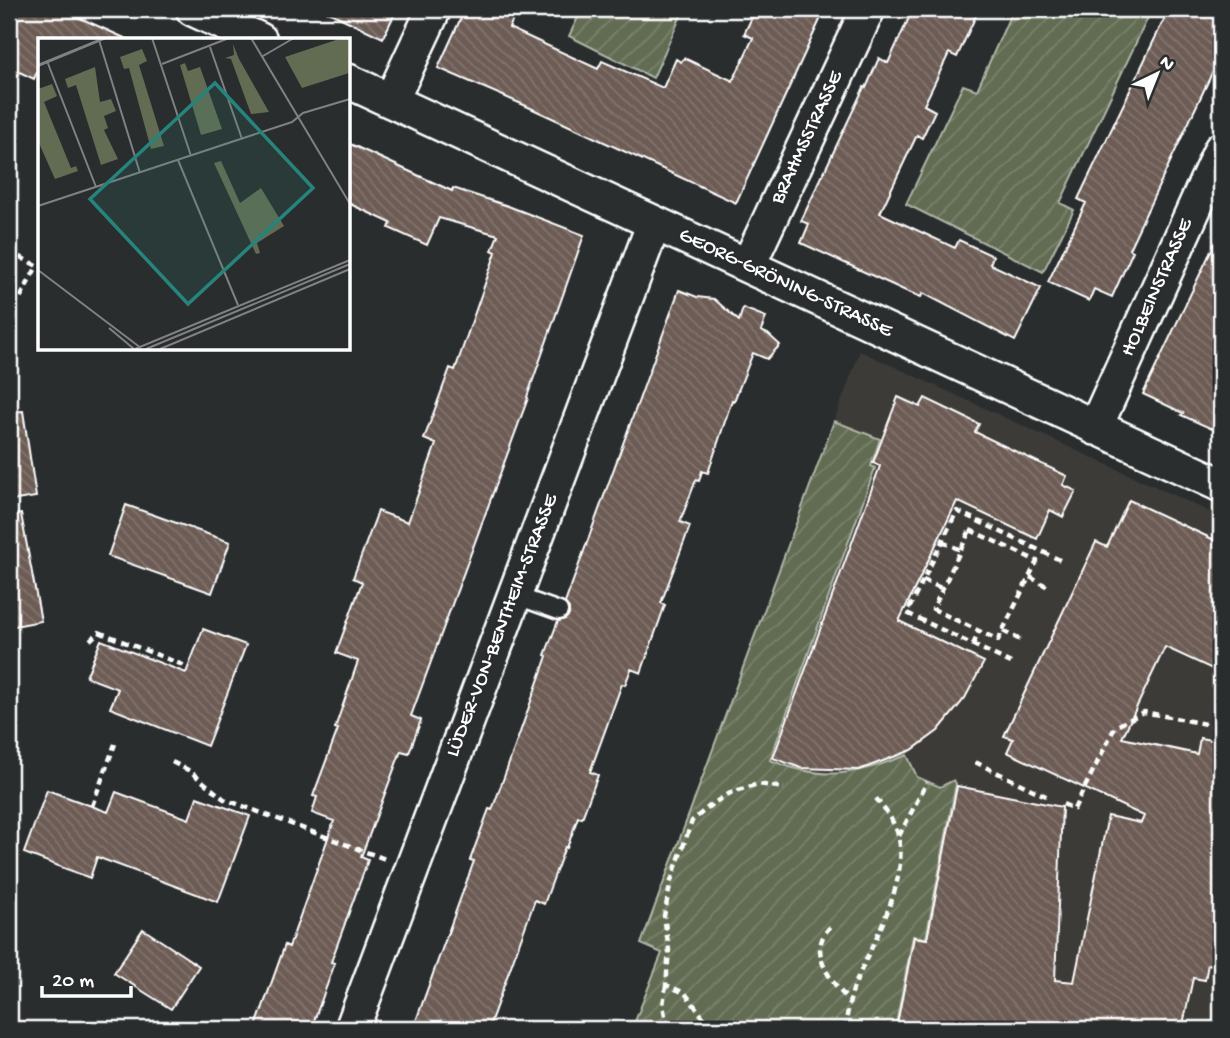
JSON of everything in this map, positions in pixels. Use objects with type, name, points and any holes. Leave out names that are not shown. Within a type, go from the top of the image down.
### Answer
[{"type":"street","points":[[193,9],[256,38]]},
{"type":"street","points":[[391,101],[434,9]]},
{"type":"street","name":"BRAHMSSTRASSE","points":[[748,266],[868,9]]},
{"type":"street","name":"GEORG-GRÖNING-STRASSE","points":[[350,82],[1221,485]]},
{"type":"street","name":"HOLBEINSTRASSE","points":[[1095,428],[1221,149]]},
{"type":"street","name":"LÜDER-VON-BENTHEIM-STRASSE","points":[[352,1029],[654,223]]},
{"type":"lane","points":[[514,595],[559,611]]},
{"type":"path","points":[[9,251],[37,266],[19,300]]},
{"type":"path","points":[[1011,663],[907,613],[957,511],[1062,561]]},
{"type":"path","points":[[970,530],[1037,561],[998,640],[933,609],[961,550],[970,530]]},
{"type":"path","points":[[942,542],[961,550]]},
{"type":"path","points":[[1017,551],[1022,542]]},
{"type":"path","points":[[1030,577],[1048,587]]},
{"type":"path","points":[[923,580],[943,589]]},
{"type":"path","points":[[973,645],[979,631]]},
{"type":"path","points":[[1003,631],[1021,641]]},
{"type":"path","points":[[90,640],[99,632],[188,667]]},
{"type":"path","points":[[1063,804],[1074,809],[1115,727],[1144,712],[1221,727]]},
{"type":"path","points":[[92,806],[115,744]]},
{"type":"path","points":[[172,762],[190,771],[224,799],[412,869]]},
{"type":"path","points":[[975,762],[1048,797]]},
{"type":"path","points":[[899,837],[927,782]]},
{"type":"path","points":[[678,1029],[667,1028],[663,1005],[669,950],[664,916],[671,881],[692,821],[732,792],[758,784],[784,788]]},
{"type":"path","points":[[845,1029],[850,1002],[890,904],[899,869],[899,837],[890,816],[876,797]]},
{"type":"path","points":[[830,927],[821,937],[819,944],[823,963],[834,983],[850,1002]]},
{"type":"path","points":[[666,985],[685,993],[706,1021],[733,1027],[762,1029]]},
{"type":"path","points":[[700,1029],[706,1021]]},
{"type":"shaded area","points":[[860,351],[1221,517],[1221,1029],[632,1029],[662,953],[641,944]]},
{"type":"green space","points":[[582,9],[684,9],[653,78],[569,36]]},
{"type":"green space","points":[[1013,9],[1152,9],[1060,203],[1074,210],[1043,272],[906,204],[963,85],[977,90]]},
{"type":"green space","points":[[834,421],[880,439],[871,466],[875,468],[770,760],[807,771],[839,773],[871,767],[907,755],[917,777],[940,787],[954,780],[956,784],[926,938],[913,936],[895,1029],[632,1029],[662,953],[641,944]]},
{"type":"building","points":[[9,9],[60,9],[125,38],[38,38],[38,70],[34,79],[9,67]]},
{"type":"building","points":[[322,9],[397,9],[383,38]]},
{"type":"building","points":[[465,9],[518,9],[509,28],[598,69],[602,61],[663,88],[676,59],[681,62],[684,58],[733,81],[753,38],[744,34],[756,9],[825,9],[736,203],[438,68]]},
{"type":"building","points":[[913,9],[979,9],[957,57],[949,53],[924,105],[935,111],[922,138],[917,135],[880,213],[955,248],[959,240],[993,256],[990,264],[1041,288],[1015,341],[923,293],[921,297],[906,291],[801,243],[809,224],[801,221],[864,87],[866,88],[879,58],[888,63]]},
{"type":"building","points":[[1169,9],[1221,9],[1221,54],[1129,249],[1133,251],[1112,297],[1094,289],[1089,301],[1048,282],[1086,203],[1078,199]]},
{"type":"building","points":[[350,144],[452,191],[453,188],[508,206],[584,235],[528,398],[411,716],[421,720],[409,753],[401,751],[361,857],[368,860],[331,962],[335,963],[311,1029],[255,1029],[285,945],[289,947],[334,821],[312,813],[317,797],[313,796],[338,729],[335,728],[358,661],[336,653],[362,582],[353,578],[378,511],[408,522],[436,444],[424,439],[450,368],[455,370],[496,252],[492,250],[498,235],[439,218],[427,245],[389,228],[391,223],[350,204]]},
{"type":"building","points":[[1221,230],[1221,430],[1213,426],[1212,429],[1181,415],[1183,413],[1143,394]]},
{"type":"building","points":[[679,290],[697,297],[714,299],[739,321],[743,308],[766,317],[761,331],[780,345],[767,359],[753,353],[734,401],[732,400],[708,473],[702,471],[699,481],[696,480],[680,522],[690,526],[661,603],[665,605],[641,673],[631,669],[625,685],[622,684],[590,772],[598,775],[582,818],[578,817],[544,904],[535,900],[488,1029],[413,1029],[474,861],[470,860],[489,809],[492,810],[547,656],[545,655],[558,621],[569,615],[569,608],[565,603]]},
{"type":"building","points":[[898,397],[920,407],[925,398],[979,424],[975,432],[1067,476],[1063,485],[1076,491],[1063,517],[1050,510],[1037,539],[957,501],[899,621],[984,662],[965,698],[938,731],[912,750],[859,770],[801,768],[773,758],[880,466],[873,463]]},
{"type":"building","points":[[23,411],[36,497],[9,501],[9,412]]},
{"type":"building","points":[[1129,500],[1221,543],[1221,673],[1165,647],[1122,738],[1197,754],[1200,738],[1221,742],[1221,967],[1208,964],[1205,980],[1193,978],[1182,1029],[896,1029],[914,937],[927,939],[957,786],[1062,807],[1055,980],[1074,982],[1108,816],[1141,823],[1144,816],[1007,752],[1013,739],[1004,736],[1096,542],[1107,547]]},
{"type":"building","points":[[126,505],[230,542],[212,593],[108,556]]},
{"type":"building","points":[[21,514],[41,621],[9,627],[9,515]]},
{"type":"building","points":[[203,629],[246,645],[207,746],[110,708],[118,689],[86,677],[101,640],[186,673]]},
{"type":"building","points":[[47,790],[108,812],[116,792],[189,819],[197,797],[250,816],[218,902],[97,857],[90,878],[24,853]]},
{"type":"building","points":[[143,929],[199,966],[171,1009],[114,973]]}]
